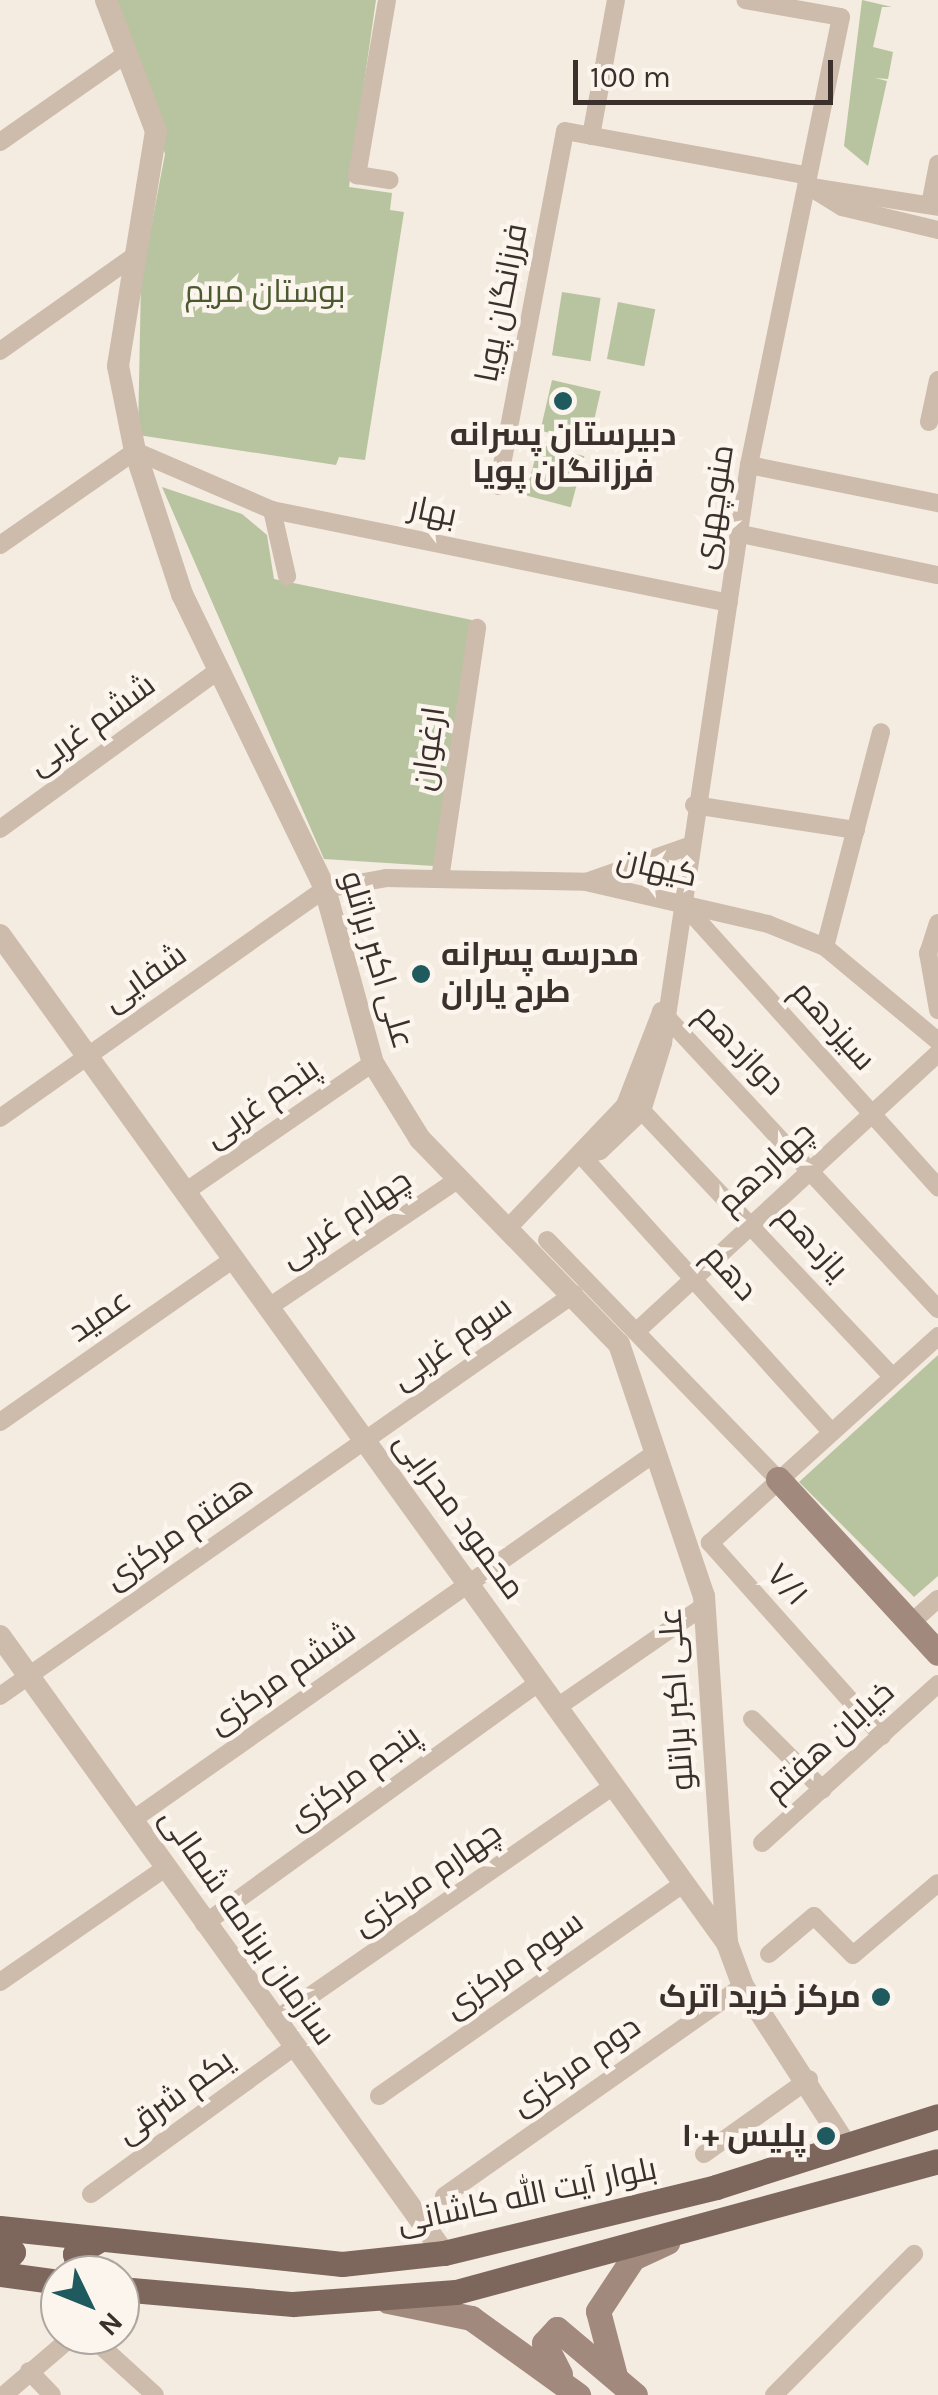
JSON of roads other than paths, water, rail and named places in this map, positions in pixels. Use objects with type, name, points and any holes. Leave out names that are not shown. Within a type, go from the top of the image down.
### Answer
[{"type":"main road","points":[[778,1479],[938,1653]]},
{"type":"main road","name":"بلوار آیت الله کاشانی","points":[[0,2230],[342,2264],[444,2253],[846,2145],[938,2116]]},
{"type":"main road","points":[[140,2290],[293,2304],[388,2301],[710,2226],[938,2161]]},
{"type":"main road","points":[[614,2376],[598,2311],[616,2276],[633,2258],[710,2226]]},
{"type":"main road","points":[[0,2230],[14,2252],[0,2271],[40,2278]]},
{"type":"main road","points":[[74,2255],[101,2238]]},
{"type":"main road","points":[[388,2301],[471,2318],[574,2391]]},
{"type":"main road","points":[[574,2391],[546,2355],[557,2328],[635,2395]]},
{"type":"street","name":"علی اکبر براتلو","points":[[106,0],[156,131],[118,366],[135,451],[182,594],[325,888],[372,1063],[457,1180],[509,1227],[618,1344],[704,1606],[727,1943]]},
{"type":"street","points":[[387,0],[357,174],[390,180]]},
{"type":"street","points":[[616,0],[591,136],[934,206],[938,164]]},
{"type":"street","name":"منوچهری","points":[[509,1227],[582,1156],[625,1105],[661,1011],[683,904],[694,805],[741,534],[749,465],[841,18],[745,0]]},
{"type":"street","points":[[0,142],[126,54]]},
{"type":"street","name":"فرزانگان پویا","points":[[498,486],[565,131],[591,136]]},
{"type":"street","points":[[807,181],[842,208],[938,230]]},
{"type":"street","points":[[0,351],[134,256]]},
{"type":"street","points":[[928,422],[938,380]]},
{"type":"street","points":[[0,544],[135,451]]},
{"type":"street","name":"بهار","points":[[135,451],[272,510],[729,604]]},
{"type":"street","points":[[749,465],[938,503]]},
{"type":"street","points":[[272,510],[288,576]]},
{"type":"street","points":[[741,534],[938,575]]},
{"type":"street","name":"ارغوان","points":[[440,878],[477,628]]},
{"type":"street","name":"ششم غربی","points":[[0,829],[220,669]]},
{"type":"street","points":[[825,947],[881,732]]},
{"type":"street","points":[[694,805],[856,830]]},
{"type":"street","points":[[586,882],[689,846]]},
{"type":"street","name":"کیهان","points":[[325,888],[440,878],[586,882],[683,904],[825,947],[938,1041]]},
{"type":"street","name":"شفایی","points":[[0,1118],[325,888]]},
{"type":"street","name":"سیزدهم","points":[[683,904],[938,1187]]},
{"type":"street","points":[[938,922],[928,954],[938,1010]]},
{"type":"street","name":"محمود محرابی","points":[[0,935],[727,1943],[743,1986],[808,2079],[846,2145]]},
{"type":"street","name":"منوچهری","points":[[582,1156],[600,1151],[642,1110],[663,1043],[661,1011]]},
{"type":"street","name":"دوازدهم","points":[[661,1011],[811,1166],[938,1309]]},
{"type":"street","name":"چهاردهم","points":[[638,1330],[938,1052]]},
{"type":"street","name":"پنجم غربی","points":[[186,1192],[372,1063]]},
{"type":"street","name":"یازدهم","points":[[642,1110],[753,1222],[892,1376]]},
{"type":"street","name":"دهم","points":[[582,1156],[831,1432]]},
{"type":"street","name":"چهارم غربی","points":[[269,1308],[457,1180]]},
{"type":"street","points":[[548,1240],[778,1479],[938,1336]]},
{"type":"street","name":"عمید","points":[[0,1422],[234,1259]]},
{"type":"street","name":"سوم غربی","points":[[365,1441],[574,1294]]},
{"type":"street","name":"هفتم مرکزی","points":[[0,1696],[365,1441]]},
{"type":"street","name":"ششم مرکزی","points":[[132,1821],[652,1454]]},
{"type":"street","name":"۷/۱","points":[[778,1479],[710,1543],[882,1736]]},
{"type":"street","points":[[911,1623],[938,1599]]},
{"type":"street","points":[[556,1708],[704,1606]]},
{"type":"street","name":"سازمان برنامه شمالی","points":[[0,1636],[444,2253]]},
{"type":"street","name":"پنجم مرکزی","points":[[204,1924],[539,1682]]},
{"type":"street","name":"خیابان هفتم","points":[[762,1843],[938,1684]]},
{"type":"street","points":[[752,1719],[823,1790]]},
{"type":"street","name":"چهارم مرکزی","points":[[274,2021],[614,1786]]},
{"type":"street","points":[[0,1982],[165,1868]]},
{"type":"street","name":"سوم مرکزی","points":[[379,2096],[684,1883]]},
{"type":"street","points":[[769,1954],[814,1916],[853,1955],[938,1884]]},
{"type":"street","name":"دوم مرکزی","points":[[444,2196],[743,1986]]},
{"type":"street","name":"یکم شرقی","points":[[92,2194],[293,2048]]},
{"type":"street","points":[[704,2154],[808,2079]]},
{"type":"street","points":[[774,2395],[914,2254]]},
{"type":"street","points":[[4,2395],[49,2355]]},
{"type":"street","points":[[113,2355],[155,2395]]},
{"type":"street","points":[[28,2372],[52,2395]]},
{"type":"place","name":"دبیرستان پسرانه فرزانگان پویا","points":[[563,401]]},
{"type":"place","name":"مدرسه پسرانه طرح یاران","points":[[421,974]]},
{"type":"place","name":"مرکز خرید اترک","points":[[881,1997]]},
{"type":"place","name":"پلیس +۱۰","points":[[826,2136]]},
{"type":"park label","name":"بوستان مریم","points":[[265,292]]}]
